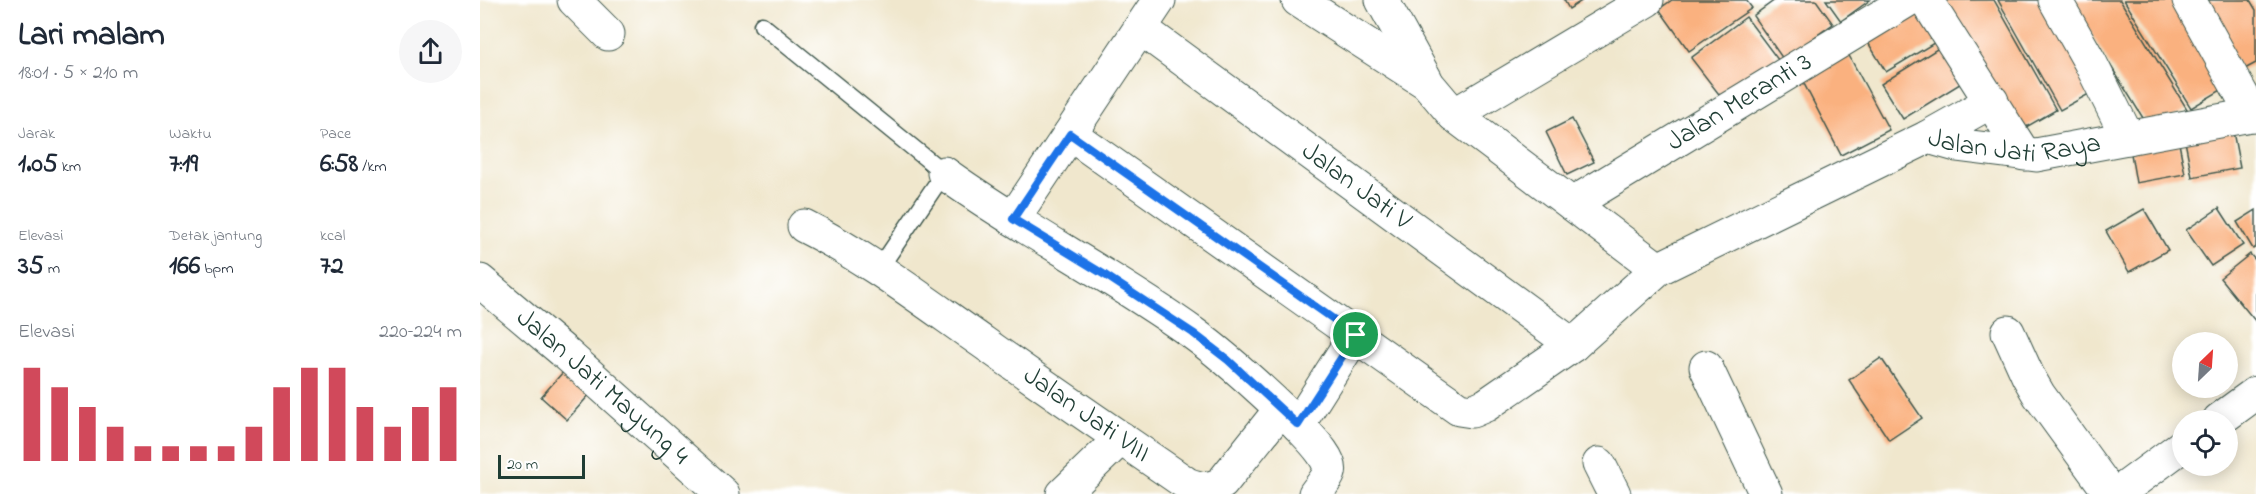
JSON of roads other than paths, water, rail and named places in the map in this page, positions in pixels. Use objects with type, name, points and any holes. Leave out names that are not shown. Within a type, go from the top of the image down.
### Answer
[{"type":"street","points":[[574,0],[608,34]]},
{"type":"street","points":[[1013,219],[1159,0]]},
{"type":"street","points":[[1298,0],[1427,82]]},
{"type":"street","points":[[1454,115],[1647,0]]},
{"type":"street","name":"Jalan Meranti 3","points":[[1572,204],[1908,0]]},
{"type":"street","points":[[1926,0],[2024,154]]},
{"type":"street","points":[[2055,0],[2090,62],[2128,138]]},
{"type":"street","points":[[2190,0],[2255,115]]},
{"type":"street","points":[[1387,2],[1427,82],[1454,115],[1658,269]]},
{"type":"street","name":"Jalan Jati V","points":[[1140,28],[1573,345]]},
{"type":"street","points":[[1928,137],[1992,101]]},
{"type":"street","name":"Jalan Jati Raya","points":[[1070,134],[1459,409],[1472,411],[1486,405],[1573,345],[1658,269],[1928,137],[1956,145],[2036,155],[2255,115]]},
{"type":"street","points":[[944,173],[1013,219],[1105,275],[1193,333],[1228,360],[1290,417],[1326,458],[1330,466],[1329,473],[1315,494]]},
{"type":"street","name":"Jalan Jati VIII","points":[[804,226],[879,269],[1187,484],[1203,489],[1222,483],[1290,417],[1356,335]]},
{"type":"street","name":"Jalan Jati Mayung 4","points":[[480,281],[563,351],[723,494]]},
{"type":"street","points":[[2008,332],[2039,395],[2110,494]]},
{"type":"street","points":[[1706,367],[1766,494]]},
{"type":"street","points":[[2233,410],[2256,393]]},
{"type":"street","points":[[1063,494],[1121,438]]},
{"type":"street","points":[[2117,494],[2172,453]]},
{"type":"street","points":[[1599,464],[1614,494]]},
{"type":"lane","points":[[762,25],[944,173],[879,269]]}]
